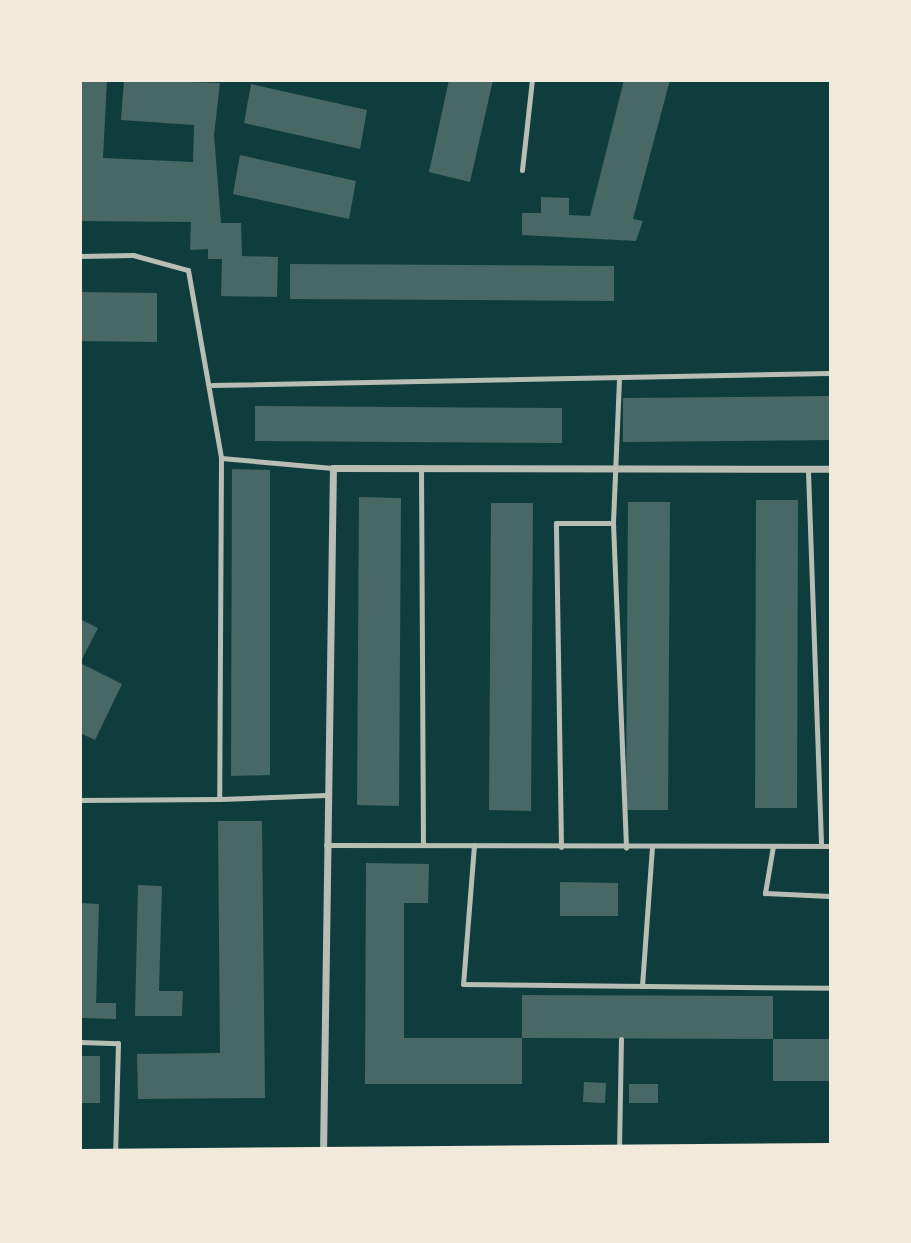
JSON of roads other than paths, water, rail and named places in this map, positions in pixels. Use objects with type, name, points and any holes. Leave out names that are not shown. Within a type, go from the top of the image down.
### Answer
[{"type":"main road","points":[[80,1158],[536,1158],[618,1154],[831,1152]]},
{"type":"street","points":[[323,1156],[326,795],[333,468],[831,469]]},
{"type":"lane","points":[[522,170],[532,80]]},
{"type":"lane","points":[[80,256],[133,255],[188,270],[212,385],[221,458],[219,799]]},
{"type":"lane","points":[[212,385],[831,373]]},
{"type":"lane","points":[[619,379],[620,467],[613,523],[626,848]]},
{"type":"lane","points":[[221,458],[333,468]]},
{"type":"lane","points":[[421,467],[423,844]]},
{"type":"lane","points":[[808,471],[821,846]]},
{"type":"lane","points":[[561,847],[556,523],[613,523]]},
{"type":"lane","points":[[80,800],[326,795]]},
{"type":"lane","points":[[326,845],[626,848],[831,846]]},
{"type":"lane","points":[[474,845],[463,984],[831,988]]},
{"type":"lane","points":[[773,846],[765,893],[831,896]]},
{"type":"lane","points":[[642,986],[652,848]]},
{"type":"lane","points":[[623,995],[624,986]]},
{"type":"lane","points":[[618,1154],[621,1038]]},
{"type":"lane","points":[[80,1042],[118,1043],[115,1158]]}]
